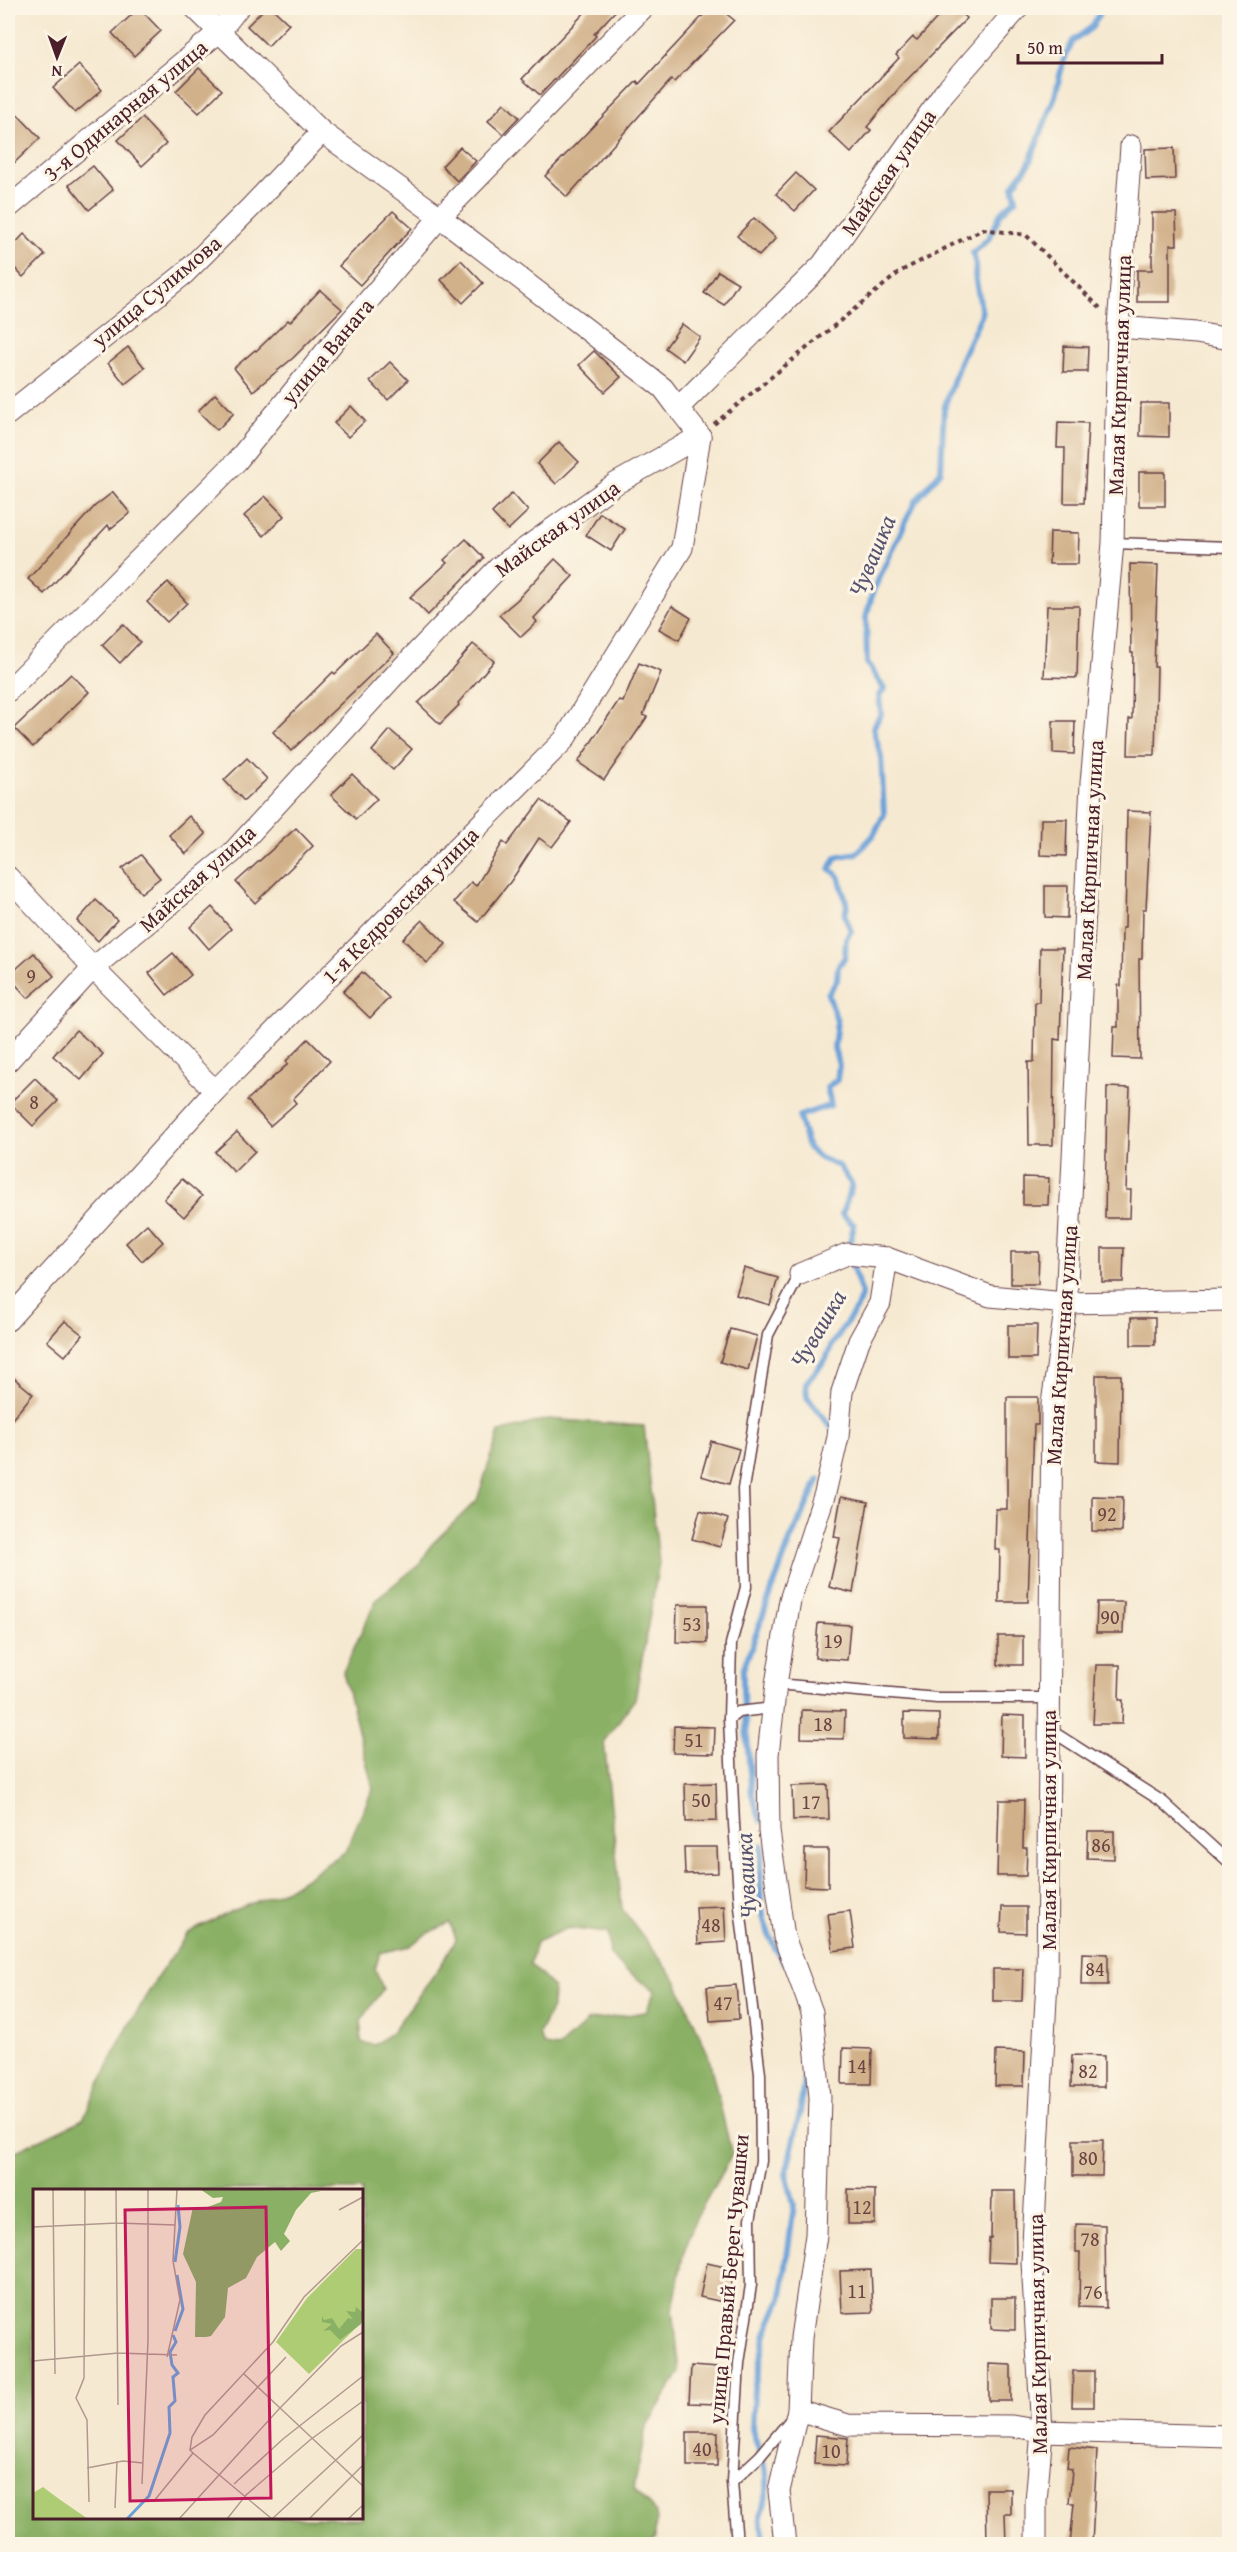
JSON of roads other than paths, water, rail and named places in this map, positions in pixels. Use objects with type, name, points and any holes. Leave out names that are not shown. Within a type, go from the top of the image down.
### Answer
[{"type":"street","points":[[195,8],[322,132],[440,217],[663,388],[699,436]]},
{"type":"street","name":"3-я Одинарная улица","points":[[8,208],[220,31],[238,8]]},
{"type":"street","name":"улица Ванага","points":[[8,691],[237,461],[343,330],[440,217],[642,8]]},
{"type":"street","name":"Майская улица","points":[[678,408],[822,265],[944,93],[1018,8]]},
{"type":"street","name":"улица Сулимова","points":[[8,414],[184,274],[322,132]]},
{"type":"street","name":"Малая Кирпичная улица","points":[[1036,2544],[1036,2502],[1042,2431],[1032,2262],[1047,1980],[1052,1404],[1066,1303],[1091,783],[1113,543],[1118,327],[1131,146]]},
{"type":"street","points":[[1118,327],[1196,333],[1230,339]]},
{"type":"street","name":"Майская улица","points":[[8,1061],[93,968],[231,853],[394,676],[499,567],[615,484],[699,436]]},
{"type":"street","name":"1-я Кедровская улица","points":[[8,1320],[215,1090],[564,740],[682,548],[699,436]]},
{"type":"street","points":[[8,877],[93,968],[215,1090]]},
{"type":"street","points":[[800,1274],[847,1254],[887,1258],[990,1296],[1066,1303],[1230,1300]]},
{"type":"street","points":[[785,2544],[779,2491],[798,2410],[801,2338],[816,2235],[820,2097],[812,2012],[784,1937],[769,1831],[768,1755],[764,1708],[776,1684],[790,1600],[828,1482],[838,1437],[842,1392],[859,1341],[879,1304],[887,1258]]},
{"type":"street","points":[[798,2410],[849,2425],[1012,2426],[1042,2431],[1230,2436]]},
{"type":"lane","points":[[1113,543],[1230,548]]},
{"type":"lane","name":"улица Правый Берег Чувашки","points":[[737,2544],[732,2482],[739,2363],[751,2285],[750,2220],[761,2161],[760,2074],[740,1907],[731,1644],[746,1587],[742,1489],[768,1335],[800,1274]]},
{"type":"lane","points":[[776,1684],[937,1698],[1048,1698]]},
{"type":"lane","points":[[734,1716],[764,1708]]},
{"type":"lane","points":[[1048,1729],[1163,1802],[1230,1863]]},
{"type":"lane","points":[[732,2482],[760,2456],[798,2410]]},
{"type":"waterway","name":"Чувашка","points":[[848,1250],[854,1225],[842,1214],[852,1185],[839,1166],[820,1158],[808,1148],[799,1116],[831,1105],[827,1087],[837,1080],[839,1065],[834,1048],[837,1021],[828,994],[837,980],[838,967],[845,957],[846,939],[851,931],[845,916],[847,905],[839,876],[830,869],[836,857],[857,853],[873,836],[884,815],[881,756],[873,728],[881,714],[879,695],[884,689],[867,663],[866,618],[873,591],[915,502],[941,471],[944,409],[959,364],[982,314],[973,253],[989,238],[1001,213],[1016,199],[1013,186],[1029,164],[1055,96],[1063,62],[1073,41],[1092,27],[1102,8]]},
{"type":"waterway","name":"Чувашка","points":[[832,1428],[807,1397],[806,1383],[826,1359],[832,1344],[857,1308],[862,1294],[850,1260]]},
{"type":"waterway","name":"Чувашка","points":[[761,1821],[752,1794],[743,1670],[790,1541],[819,1479]]},
{"type":"waterway","name":"Чувашка","points":[[762,1845],[761,1906],[768,1933],[784,1962]]},
{"type":"waterway","name":"Чувашка","points":[[765,2544],[760,2516],[767,2493],[767,2475],[752,2429],[754,2389],[766,2333],[782,2296],[794,2204],[786,2174],[800,2113],[807,2054]]}]
